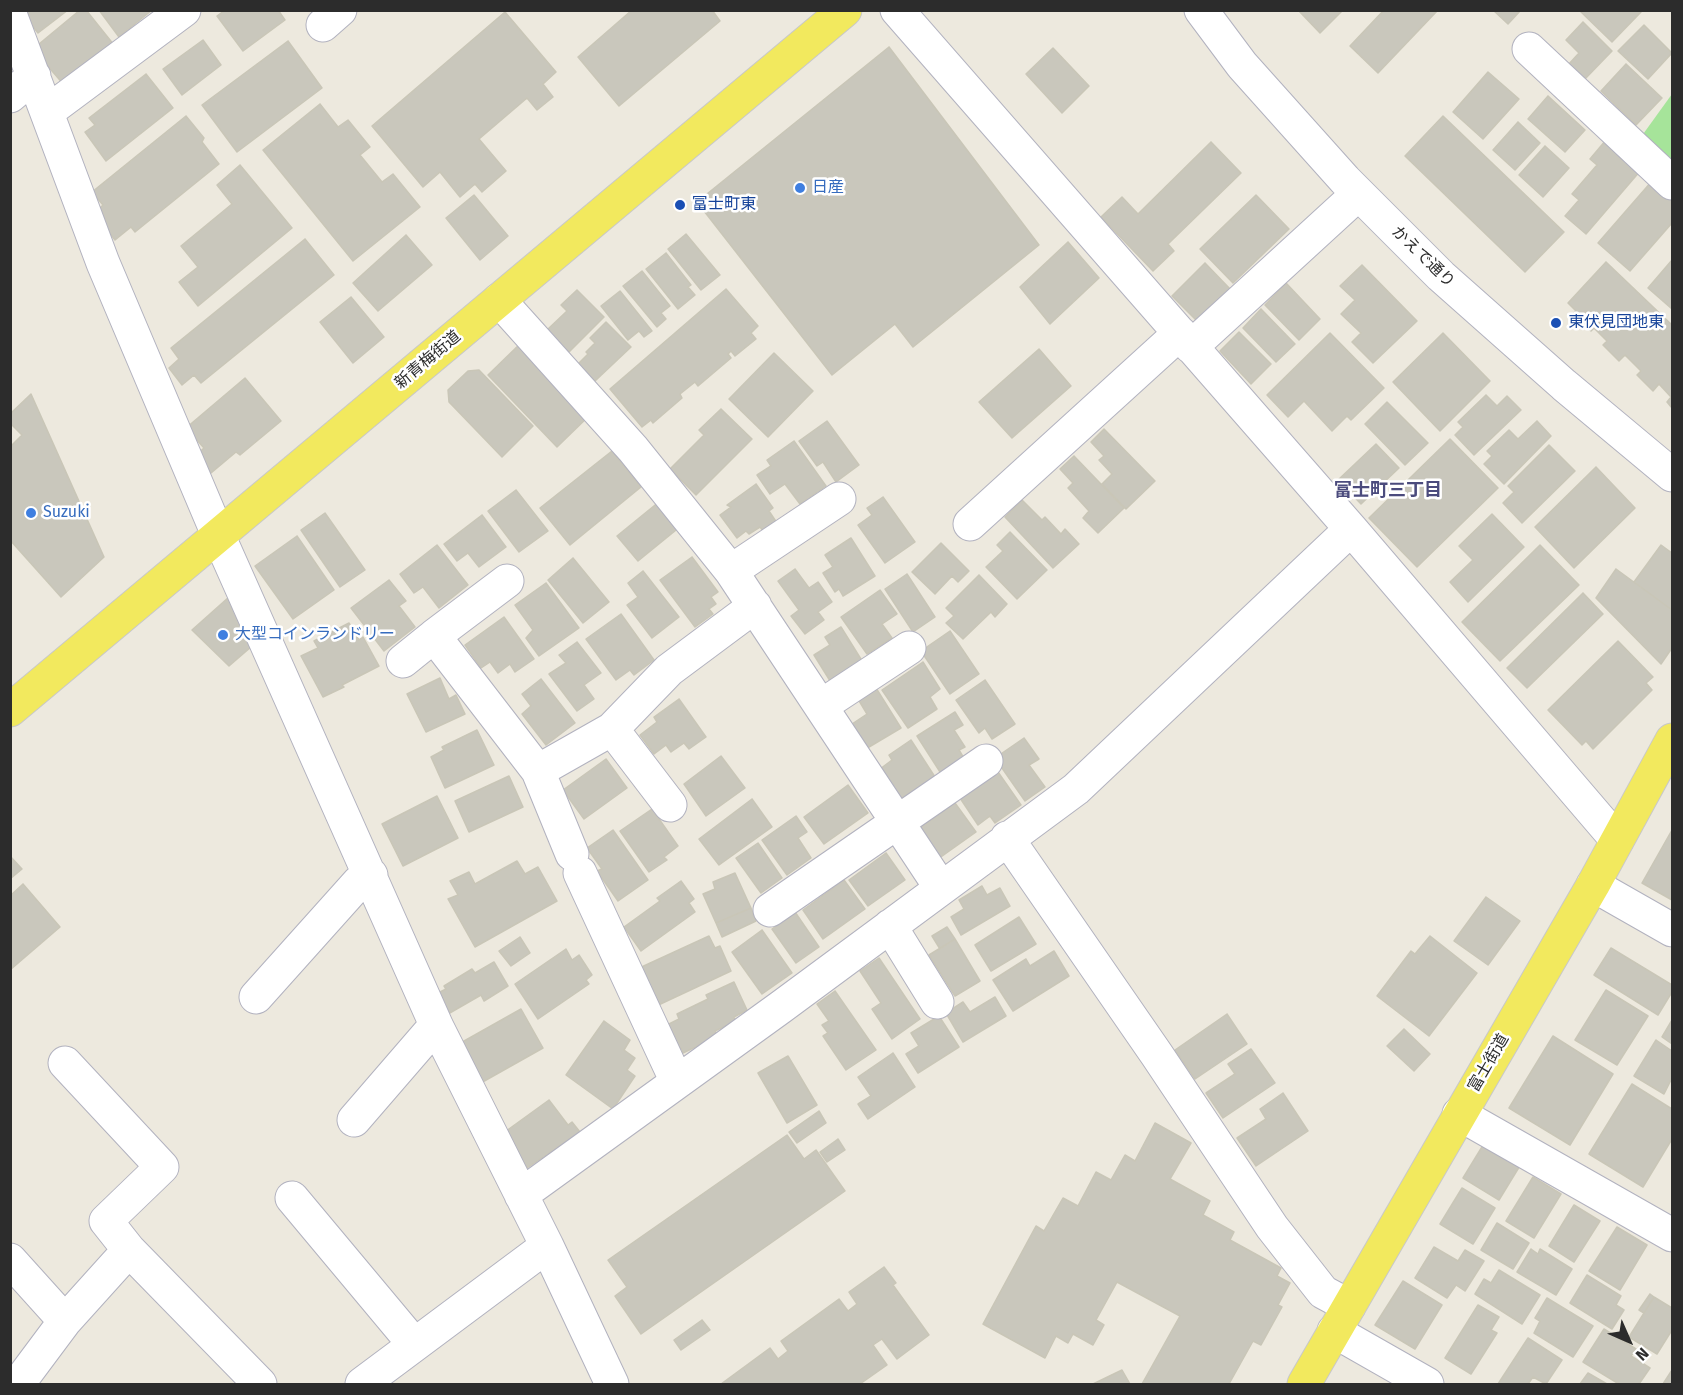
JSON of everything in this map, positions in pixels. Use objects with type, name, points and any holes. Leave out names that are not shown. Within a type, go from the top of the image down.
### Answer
[{"type":"main road","name":"新青梅街道","points":[[10,710],[845,10]]},
{"type":"main road","name":"富士街道","points":[[1304,1384],[1593,885],[1672,741]]},
{"type":"street","points":[[47,112],[184,10]]},
{"type":"street","points":[[897,10],[1351,529],[1617,840]]},
{"type":"street","name":"かえで通り","points":[[1201,10],[1242,65],[1358,194],[1449,283],[1564,385],[1672,476]]},
{"type":"street","points":[[10,14],[22,86],[47,112],[102,263],[219,537],[437,1027],[547,1246],[612,1384]]},
{"type":"street","points":[[1529,49],[1672,183]]},
{"type":"street","points":[[970,524],[1358,194]]},
{"type":"street","points":[[499,300],[633,449],[731,571],[941,888]]},
{"type":"street","points":[[731,571],[839,499]]},
{"type":"street","points":[[521,1195],[1076,789],[1351,529]]},
{"type":"street","points":[[403,661],[507,580]]},
{"type":"street","points":[[538,771],[612,729],[669,670],[755,606]]},
{"type":"street","points":[[434,636],[538,771],[576,863],[677,1082]]},
{"type":"street","points":[[821,706],[909,648]]},
{"type":"street","points":[[612,729],[670,804]]},
{"type":"street","points":[[770,910],[986,761]]},
{"type":"street","points":[[1007,838],[1272,1227],[1341,1318],[1427,1384]]},
{"type":"street","points":[[256,997],[359,882],[370,875]]},
{"type":"street","points":[[1593,885],[1672,930]]},
{"type":"street","points":[[890,926],[936,1002]]},
{"type":"street","points":[[354,1120],[430,1032],[437,1027]]},
{"type":"street","points":[[65,1063],[162,1167],[106,1221],[129,1250],[260,1384]]},
{"type":"street","points":[[1460,1114],[1672,1235]]},
{"type":"street","points":[[292,1198],[414,1344]]},
{"type":"street","points":[[362,1384],[547,1246]]},
{"type":"street","points":[[18,1384],[65,1321],[129,1250]]},
{"type":"street","points":[[10,1260],[65,1321]]},
{"type":"green space","points":[[1672,94],[1672,167],[1641,137]]},
{"type":"building","points":[[20,10],[68,10],[38,33]]},
{"type":"building","points":[[80,10],[86,10],[114,45],[65,86],[33,49]]},
{"type":"building","points":[[99,10],[152,10],[119,37]]},
{"type":"building","points":[[225,10],[278,10],[285,20],[243,51],[217,16]]},
{"type":"building","points":[[632,10],[712,10],[720,21],[619,106],[578,57]]},
{"type":"building","points":[[1298,10],[1343,10],[1320,33]]},
{"type":"building","points":[[1384,10],[1438,10],[1378,73],[1350,46]]},
{"type":"building","points":[[1493,10],[1521,10],[1508,24]]},
{"type":"building","points":[[1579,10],[1640,10],[1641,12],[1612,42]]},
{"type":"building","points":[[505,12],[556,72],[543,84],[553,97],[537,110],[527,98],[479,139],[506,171],[482,192],[475,184],[460,197],[440,172],[423,187],[372,126]]},
{"type":"building","points":[[1583,22],[1612,51],[1584,80],[1568,65],[1579,53],[1566,40]]},
{"type":"building","points":[[1644,25],[1672,53],[1648,79],[1618,51]]},
{"type":"building","points":[[203,40],[221,65],[182,95],[163,69]]},
{"type":"building","points":[[288,41],[322,88],[237,152],[202,105]]},
{"type":"building","points":[[889,47],[1039,245],[913,347],[895,324],[832,375],[697,202]]},
{"type":"building","points":[[1053,48],[1089,86],[1062,113],[1026,74]]},
{"type":"building","points":[[1626,64],[1662,98],[1636,125],[1601,91]]},
{"type":"building","points":[[1488,72],[1519,99],[1483,139],[1453,112]]},
{"type":"building","points":[[146,74],[173,108],[106,161],[85,132],[95,125],[89,118]]},
{"type":"building","points":[[1548,96],[1585,130],[1565,152],[1528,119]]},
{"type":"building","points":[[320,104],[338,127],[348,120],[370,147],[360,155],[382,182],[393,174],[420,207],[353,261],[263,150]]},
{"type":"building","points":[[186,116],[204,138],[202,142],[219,164],[135,232],[131,227],[115,240],[101,222],[105,219],[98,210],[103,205],[92,192]]},
{"type":"building","points":[[1443,116],[1564,232],[1525,272],[1405,156]]},
{"type":"building","points":[[1518,122],[1540,143],[1515,170],[1493,150]]},
{"type":"building","points":[[1606,140],[1641,170],[1586,234],[1565,216],[1579,200],[1572,194],[1597,165],[1590,159]]},
{"type":"building","points":[[1211,142],[1241,173],[1168,244],[1174,251],[1153,271],[1101,217],[1122,197],[1138,214]]},
{"type":"building","points":[[1545,146],[1569,168],[1543,197],[1519,175]]},
{"type":"building","points":[[240,165],[292,228],[198,306],[179,282],[198,267],[181,246],[232,204],[217,185]]},
{"type":"building","points":[[1652,181],[1672,199],[1672,223],[1630,271],[1598,243]]},
{"type":"building","points":[[474,195],[508,236],[480,260],[446,218]]},
{"type":"building","points":[[1256,195],[1289,229],[1233,283],[1200,249]]},
{"type":"building","points":[[686,234],[720,275],[701,290],[668,249]]},
{"type":"building","points":[[406,235],[432,265],[378,311],[353,283]]},
{"type":"building","points":[[305,239],[334,275],[201,383],[194,375],[182,385],[169,368],[179,359],[171,348]]},
{"type":"building","points":[[1068,242],[1099,278],[1050,324],[1020,287]]},
{"type":"building","points":[[666,253],[691,285],[688,287],[695,295],[678,309],[646,269]]},
{"type":"building","points":[[1672,260],[1672,309],[1648,288]]},
{"type":"building","points":[[1606,262],[1672,325],[1672,408],[1667,402],[1671,397],[1659,384],[1653,391],[1637,375],[1641,371],[1625,355],[1619,361],[1603,345],[1607,341],[1594,328],[1591,331],[1573,314],[1576,311],[1568,303]]},
{"type":"building","points":[[1205,263],[1233,292],[1200,324],[1172,296]]},
{"type":"building","points":[[1362,265],[1417,321],[1373,363],[1352,342],[1361,333],[1341,314],[1355,300],[1340,286]]},
{"type":"building","points":[[642,271],[670,306],[661,313],[666,319],[657,327],[623,286]]},
{"type":"building","points":[[1286,283],[1320,319],[1299,340],[1265,305]]},
{"type":"building","points":[[726,289],[758,326],[751,333],[756,339],[735,356],[731,351],[728,354],[731,358],[698,386],[695,382],[680,394],[682,398],[653,423],[651,420],[642,427],[610,389]]},
{"type":"building","points":[[577,290],[604,317],[569,352],[547,330],[567,311],[561,305]]},
{"type":"building","points":[[620,291],[652,331],[644,337],[639,331],[628,340],[601,306]]},
{"type":"building","points":[[351,297],[384,337],[353,363],[320,322]]},
{"type":"building","points":[[1261,309],[1295,344],[1276,362],[1243,328]]},
{"type":"building","points":[[606,322],[631,347],[595,381],[578,364],[595,343],[590,338]]},
{"type":"building","points":[[1239,332],[1271,364],[1251,384],[1220,351]]},
{"type":"building","points":[[1330,333],[1384,388],[1351,420],[1347,416],[1332,431],[1304,401],[1288,417],[1267,395]]},
{"type":"building","points":[[1443,333],[1490,381],[1440,431],[1393,382]]},
{"type":"building","points":[[524,340],[593,412],[557,447],[488,375]]},
{"type":"building","points":[[1039,349],[1071,386],[1012,438],[979,402]]},
{"type":"building","points":[[774,353],[813,391],[768,437],[729,399]]},
{"type":"building","points":[[479,370],[533,426],[502,457],[449,402],[448,390],[468,371]]},
{"type":"building","points":[[245,378],[281,421],[240,455],[236,452],[211,473],[196,455],[204,448],[186,428]]},
{"type":"building","points":[[31,394],[104,557],[61,597],[10,540],[10,447],[22,435],[10,423],[10,414]]},
{"type":"building","points":[[1486,395],[1497,406],[1507,396],[1521,410],[1474,455],[1455,435],[1463,427],[1458,422]]},
{"type":"building","points":[[1387,402],[1428,443],[1405,465],[1365,424]]},
{"type":"building","points":[[721,409],[752,439],[696,495],[670,469],[704,435],[699,430]]},
{"type":"building","points":[[827,421],[859,465],[836,482],[823,462],[817,466],[799,441]]},
{"type":"building","points":[[1537,421],[1551,436],[1504,484],[1484,464],[1492,456],[1487,451],[1509,430],[1518,439]]},
{"type":"building","points":[[1104,429],[1155,481],[1126,509],[1102,484],[1112,474],[1099,460],[1104,456],[1091,442]]},
{"type":"building","points":[[1450,439],[1498,488],[1417,567],[1369,518]]},
{"type":"building","points":[[794,441],[826,486],[800,504],[785,484],[770,494],[757,475],[771,466],[767,460]]},
{"type":"building","points":[[1376,444],[1399,468],[1361,504],[1338,480]]},
{"type":"building","points":[[1549,445],[1575,471],[1522,523],[1503,503],[1514,492],[1508,486]]},
{"type":"building","points":[[612,451],[641,487],[570,545],[540,508]]},
{"type":"building","points":[[1074,456],[1124,508],[1098,533],[1083,518],[1089,511],[1068,488],[1073,483],[1060,469]]},
{"type":"building","points":[[1596,467],[1635,508],[1574,568],[1535,527]]},
{"type":"building","points":[[756,484],[773,508],[769,511],[777,523],[764,532],[760,527],[749,534],[746,531],[737,538],[720,515],[731,507],[727,505]]},
{"type":"building","points":[[516,490],[548,531],[519,552],[488,511]]},
{"type":"building","points":[[883,497],[915,542],[885,563],[858,525],[872,515],[867,508]]},
{"type":"building","points":[[1022,500],[1042,520],[1045,517],[1061,534],[1065,529],[1079,544],[1053,568],[1005,517]]},
{"type":"building","points":[[660,501],[681,526],[638,561],[617,536]]},
{"type":"building","points":[[325,513],[365,570],[340,587],[301,530]]},
{"type":"building","points":[[1492,514],[1524,547],[1468,602],[1450,582],[1473,560],[1459,546]]},
{"type":"building","points":[[482,515],[506,547],[479,567],[468,553],[457,561],[444,544]]},
{"type":"building","points":[[1010,532],[1047,570],[1017,599],[986,567],[1003,551],[997,545]]},
{"type":"building","points":[[297,536],[334,590],[293,619],[255,566]]},
{"type":"building","points":[[851,538],[875,576],[843,596],[839,589],[835,592],[823,573],[833,567],[825,555]]},
{"type":"building","points":[[941,543],[969,571],[958,582],[952,576],[935,594],[912,572]]},
{"type":"building","points":[[437,545],[468,585],[439,608],[423,587],[414,593],[400,574]]},
{"type":"building","points":[[1540,545],[1579,585],[1500,661],[1462,622]]},
{"type":"building","points":[[1661,545],[1672,553],[1672,610],[1634,582]]},
{"type":"building","points":[[692,557],[718,592],[711,597],[716,604],[709,609],[713,614],[695,627],[660,580]]},
{"type":"building","points":[[573,558],[609,602],[583,623],[548,580]]},
{"type":"building","points":[[795,569],[809,588],[818,582],[832,602],[818,612],[824,620],[805,634],[791,616],[799,610],[778,581]]},
{"type":"building","points":[[1616,569],[1672,610],[1672,648],[1661,664],[1596,598]]},
{"type":"building","points":[[643,571],[679,617],[652,638],[627,605],[638,597],[628,583]]},
{"type":"building","points":[[907,574],[935,617],[913,632],[885,589]]},
{"type":"building","points":[[979,575],[1007,604],[995,617],[991,612],[963,639],[946,623],[954,616],[946,608]]},
{"type":"building","points":[[389,580],[406,601],[399,606],[415,627],[384,651],[351,608]]},
{"type":"building","points":[[546,583],[579,628],[539,656],[526,638],[533,630],[515,605]]},
{"type":"building","points":[[880,590],[897,614],[882,624],[892,638],[867,654],[841,617]]},
{"type":"building","points":[[1583,593],[1603,614],[1527,688],[1507,668]]},
{"type":"building","points":[[229,597],[251,647],[229,666],[192,630]]},
{"type":"building","points":[[621,614],[654,660],[634,675],[630,670],[616,680],[586,639]]},
{"type":"building","points":[[504,617],[534,659],[515,672],[510,664],[498,673],[490,662],[481,668],[465,645]]},
{"type":"building","points":[[349,623],[359,640],[363,637],[379,666],[323,697],[301,656],[318,648],[314,641]]},
{"type":"building","points":[[841,627],[864,664],[832,684],[814,655],[830,645],[825,637]]},
{"type":"building","points":[[950,631],[979,674],[950,694],[921,651]]},
{"type":"building","points":[[1618,641],[1653,677],[1646,683],[1652,690],[1593,749],[1586,741],[1582,745],[1548,710]]},
{"type":"building","points":[[577,642],[601,673],[584,685],[594,699],[577,711],[549,674],[566,663],[559,655]]},
{"type":"building","points":[[923,662],[940,689],[930,697],[937,709],[908,728],[882,690]]},
{"type":"building","points":[[440,678],[449,699],[456,695],[465,714],[426,732],[407,694]]},
{"type":"building","points":[[541,679],[575,723],[546,745],[522,714],[531,706],[522,694]]},
{"type":"building","points":[[985,680],[1015,724],[992,739],[985,728],[979,733],[956,700]]},
{"type":"building","points":[[876,688],[901,728],[864,750],[849,726],[867,714],[858,699]]},
{"type":"building","points":[[679,699],[706,737],[689,749],[684,743],[671,752],[666,745],[654,754],[640,735],[657,722],[654,717]]},
{"type":"building","points":[[955,712],[963,725],[954,730],[965,747],[959,750],[965,760],[942,775],[917,736]]},
{"type":"building","points":[[477,730],[494,765],[445,788],[431,757],[444,750],[442,747]]},
{"type":"building","points":[[1024,738],[1039,759],[1029,765],[1045,787],[1025,801],[995,758]]},
{"type":"building","points":[[911,740],[935,777],[899,800],[880,769],[892,760],[889,755]]},
{"type":"building","points":[[721,756],[745,788],[706,816],[684,784]]},
{"type":"building","points":[[606,759],[627,788],[584,819],[563,790]]},
{"type":"building","points":[[998,772],[1021,805],[995,823],[990,816],[978,825],[960,798]]},
{"type":"building","points":[[509,776],[523,807],[469,832],[455,801]]},
{"type":"building","points":[[848,785],[868,813],[824,844],[804,817]]},
{"type":"building","points":[[437,796],[458,838],[403,866],[382,824]]},
{"type":"building","points":[[752,799],[772,827],[719,865],[699,839]]},
{"type":"building","points":[[955,803],[976,832],[938,859],[917,830]]},
{"type":"building","points":[[652,809],[678,846],[664,857],[667,860],[649,872],[620,831]]},
{"type":"building","points":[[796,816],[807,832],[798,838],[811,858],[787,875],[762,840]]},
{"type":"building","points":[[613,830],[648,880],[618,901],[597,871],[602,869],[587,848]]},
{"type":"building","points":[[1672,830],[1672,900],[1642,883]]},
{"type":"building","points":[[758,843],[782,878],[761,893],[736,858]]},
{"type":"building","points":[[886,853],[905,880],[868,906],[849,880]]},
{"type":"building","points":[[10,856],[22,869],[10,879]]},
{"type":"building","points":[[517,861],[525,874],[538,867],[557,901],[475,947],[448,899],[458,895],[450,881],[469,872],[475,884]]},
{"type":"building","points":[[735,873],[751,908],[716,923],[703,894],[715,889],[713,882]]},
{"type":"building","points":[[844,880],[865,909],[823,939],[803,910]]},
{"type":"building","points":[[681,881],[694,899],[689,903],[695,912],[641,951],[624,927],[660,901],[657,898]]},
{"type":"building","points":[[23,884],[60,927],[10,970],[10,896]]},
{"type":"building","points":[[982,886],[987,895],[1000,888],[1010,906],[961,935],[951,917],[964,909],[959,900]]},
{"type":"building","points":[[1486,897],[1520,921],[1488,965],[1454,941]]},
{"type":"building","points":[[751,908],[756,921],[722,937],[716,923]]},
{"type":"building","points":[[795,912],[819,947],[796,963],[772,929]]},
{"type":"building","points":[[1019,917],[1036,944],[991,971],[975,945]]},
{"type":"building","points":[[947,927],[955,939],[940,949],[932,936]]},
{"type":"building","points":[[762,930],[792,973],[762,994],[732,952]]},
{"type":"building","points":[[709,936],[715,948],[720,946],[731,971],[652,1008],[635,970]]},
{"type":"building","points":[[1430,936],[1477,973],[1429,1036],[1377,996],[1411,951],[1415,954]]},
{"type":"building","points":[[520,937],[530,953],[511,966],[499,951]]},
{"type":"building","points":[[955,939],[980,981],[955,996],[929,955]]},
{"type":"building","points":[[1611,948],[1672,985],[1672,992],[1658,1015],[1594,975]]},
{"type":"building","points":[[566,949],[572,960],[579,955],[592,975],[586,980],[589,984],[538,1019],[515,984]]},
{"type":"building","points":[[1054,951],[1069,976],[1013,1011],[993,980],[1026,959],[1030,966]]},
{"type":"building","points":[[879,958],[920,1019],[892,1039],[872,1009],[881,1003],[860,971]]},
{"type":"building","points":[[494,962],[508,986],[484,1001],[481,995],[448,1014],[436,994],[446,989],[444,986],[472,969],[475,973]]},
{"type":"building","points":[[734,982],[747,1010],[734,1017],[736,1021],[715,1031],[718,1036],[683,1053],[681,1048],[672,1052],[661,1028],[679,1019],[677,1014],[708,999],[706,995]]},
{"type":"building","points":[[1606,990],[1648,1016],[1617,1065],[1575,1040]]},
{"type":"building","points":[[835,991],[876,1050],[846,1070],[823,1036],[828,1033],[822,1025],[829,1021],[817,1004]]},
{"type":"building","points":[[995,997],[1006,1016],[963,1042],[946,1013],[963,1002],[970,1012]]},
{"type":"building","points":[[521,1009],[543,1048],[479,1084],[457,1045]]},
{"type":"building","points":[[1227,1014],[1247,1044],[1195,1079],[1175,1050]]},
{"type":"building","points":[[939,1016],[959,1047],[918,1073],[906,1054],[919,1046],[911,1033]]},
{"type":"building","points":[[1672,1020],[1672,1044],[1662,1037]]},
{"type":"building","points":[[604,1021],[630,1040],[624,1050],[635,1058],[627,1070],[635,1076],[613,1109],[566,1075]]},
{"type":"building","points":[[1404,1029],[1430,1054],[1414,1071],[1387,1046]]},
{"type":"building","points":[[1553,1036],[1613,1074],[1570,1145],[1509,1108]]},
{"type":"building","points":[[1656,1040],[1672,1051],[1672,1078],[1664,1094],[1634,1076]]},
{"type":"building","points":[[1251,1049],[1275,1083],[1223,1118],[1206,1093],[1235,1074],[1228,1064]]},
{"type":"building","points":[[893,1053],[915,1087],[868,1119],[858,1104],[871,1096],[858,1077]]},
{"type":"building","points":[[788,1056],[817,1105],[787,1123],[758,1073]]},
{"type":"building","points":[[1632,1084],[1672,1109],[1672,1139],[1643,1187],[1589,1154]]},
{"type":"building","points":[[1283,1093],[1308,1131],[1256,1166],[1237,1138],[1266,1119],[1260,1109]]},
{"type":"building","points":[[549,1100],[568,1125],[572,1122],[580,1132],[527,1168],[502,1134]]},
{"type":"building","points":[[819,1111],[826,1123],[797,1143],[789,1132]]},
{"type":"building","points":[[1155,1123],[1191,1143],[1170,1179],[1210,1201],[1203,1215],[1234,1232],[1230,1240],[1281,1268],[1277,1276],[1290,1283],[1278,1305],[1282,1307],[1261,1345],[1253,1341],[1229,1384],[1142,1384],[1180,1316],[1117,1282],[1096,1320],[1104,1325],[1093,1345],[1073,1334],[1068,1343],[1056,1336],[1045,1358],[983,1324],[1036,1226],[1044,1231],[1063,1198],[1078,1206],[1096,1172],[1111,1180],[1125,1155],[1135,1161]]},
{"type":"building","points":[[787,1135],[804,1159],[816,1150],[845,1191],[641,1334],[615,1296],[627,1287],[608,1260]]},
{"type":"building","points":[[838,1139],[845,1150],[827,1162],[820,1152]]},
{"type":"building","points":[[1485,1142],[1521,1164],[1499,1200],[1463,1178]]},
{"type":"building","points":[[1533,1177],[1561,1194],[1534,1238],[1506,1221]]},
{"type":"building","points":[[1462,1188],[1495,1208],[1473,1244],[1440,1224]]},
{"type":"building","points":[[1574,1205],[1600,1221],[1574,1262],[1549,1246]]},
{"type":"building","points":[[1497,1223],[1529,1243],[1513,1269],[1481,1250]]},
{"type":"building","points":[[1617,1227],[1647,1245],[1620,1290],[1589,1271]]},
{"type":"building","points":[[1434,1247],[1458,1261],[1465,1250],[1484,1261],[1465,1291],[1456,1285],[1447,1298],[1415,1278]]},
{"type":"building","points":[[1531,1249],[1538,1254],[1540,1249],[1572,1269],[1556,1295],[1517,1272]]},
{"type":"building","points":[[884,1267],[896,1283],[893,1285],[929,1335],[897,1359],[882,1339],[873,1345],[887,1365],[860,1384],[721,1384],[770,1348],[778,1359],[788,1351],[781,1341],[839,1299],[848,1311],[857,1304],[849,1292]]},
{"type":"building","points":[[1499,1270],[1540,1295],[1522,1324],[1475,1294],[1484,1279],[1491,1283]]},
{"type":"building","points":[[1587,1275],[1621,1296],[1616,1305],[1624,1310],[1612,1329],[1570,1303]]},
{"type":"building","points":[[1403,1281],[1442,1305],[1415,1349],[1375,1325]]},
{"type":"building","points":[[1650,1294],[1654,1297],[1644,1313],[1639,1310]]},
{"type":"building","points":[[1654,1297],[1672,1308],[1672,1330],[1657,1354],[1629,1337]]},
{"type":"building","points":[[1547,1298],[1593,1326],[1573,1357],[1534,1333],[1540,1321],[1535,1318]]},
{"type":"building","points":[[1478,1305],[1499,1317],[1491,1330],[1497,1333],[1471,1374],[1445,1358]]},
{"type":"building","points":[[702,1320],[710,1330],[681,1350],[674,1340]]},
{"type":"building","points":[[1604,1329],[1636,1349],[1631,1356],[1650,1368],[1639,1384],[1619,1384],[1583,1362]]},
{"type":"building","points":[[1528,1338],[1562,1360],[1546,1384],[1533,1377],[1528,1384],[1498,1384]]},
{"type":"building","points":[[1122,1370],[1130,1384],[1093,1384]]},
{"type":"building","points":[[1672,1370],[1672,1384],[1663,1384]]},
{"type":"building","points":[[1588,1373],[1607,1384],[1580,1384]]},
{"type":"place","name":"日産","points":[[800,188]]},
{"type":"place","name":"富士町東","points":[[680,205]]},
{"type":"place","name":"東伏見団地東","points":[[1556,323]]},
{"type":"place","name":"Suzuki","points":[[31,513]]},
{"type":"place","name":"大型コインランドリー","points":[[223,635]]},
{"type":"district","name":"富士町三丁目","points":[[1388,491]]}]
